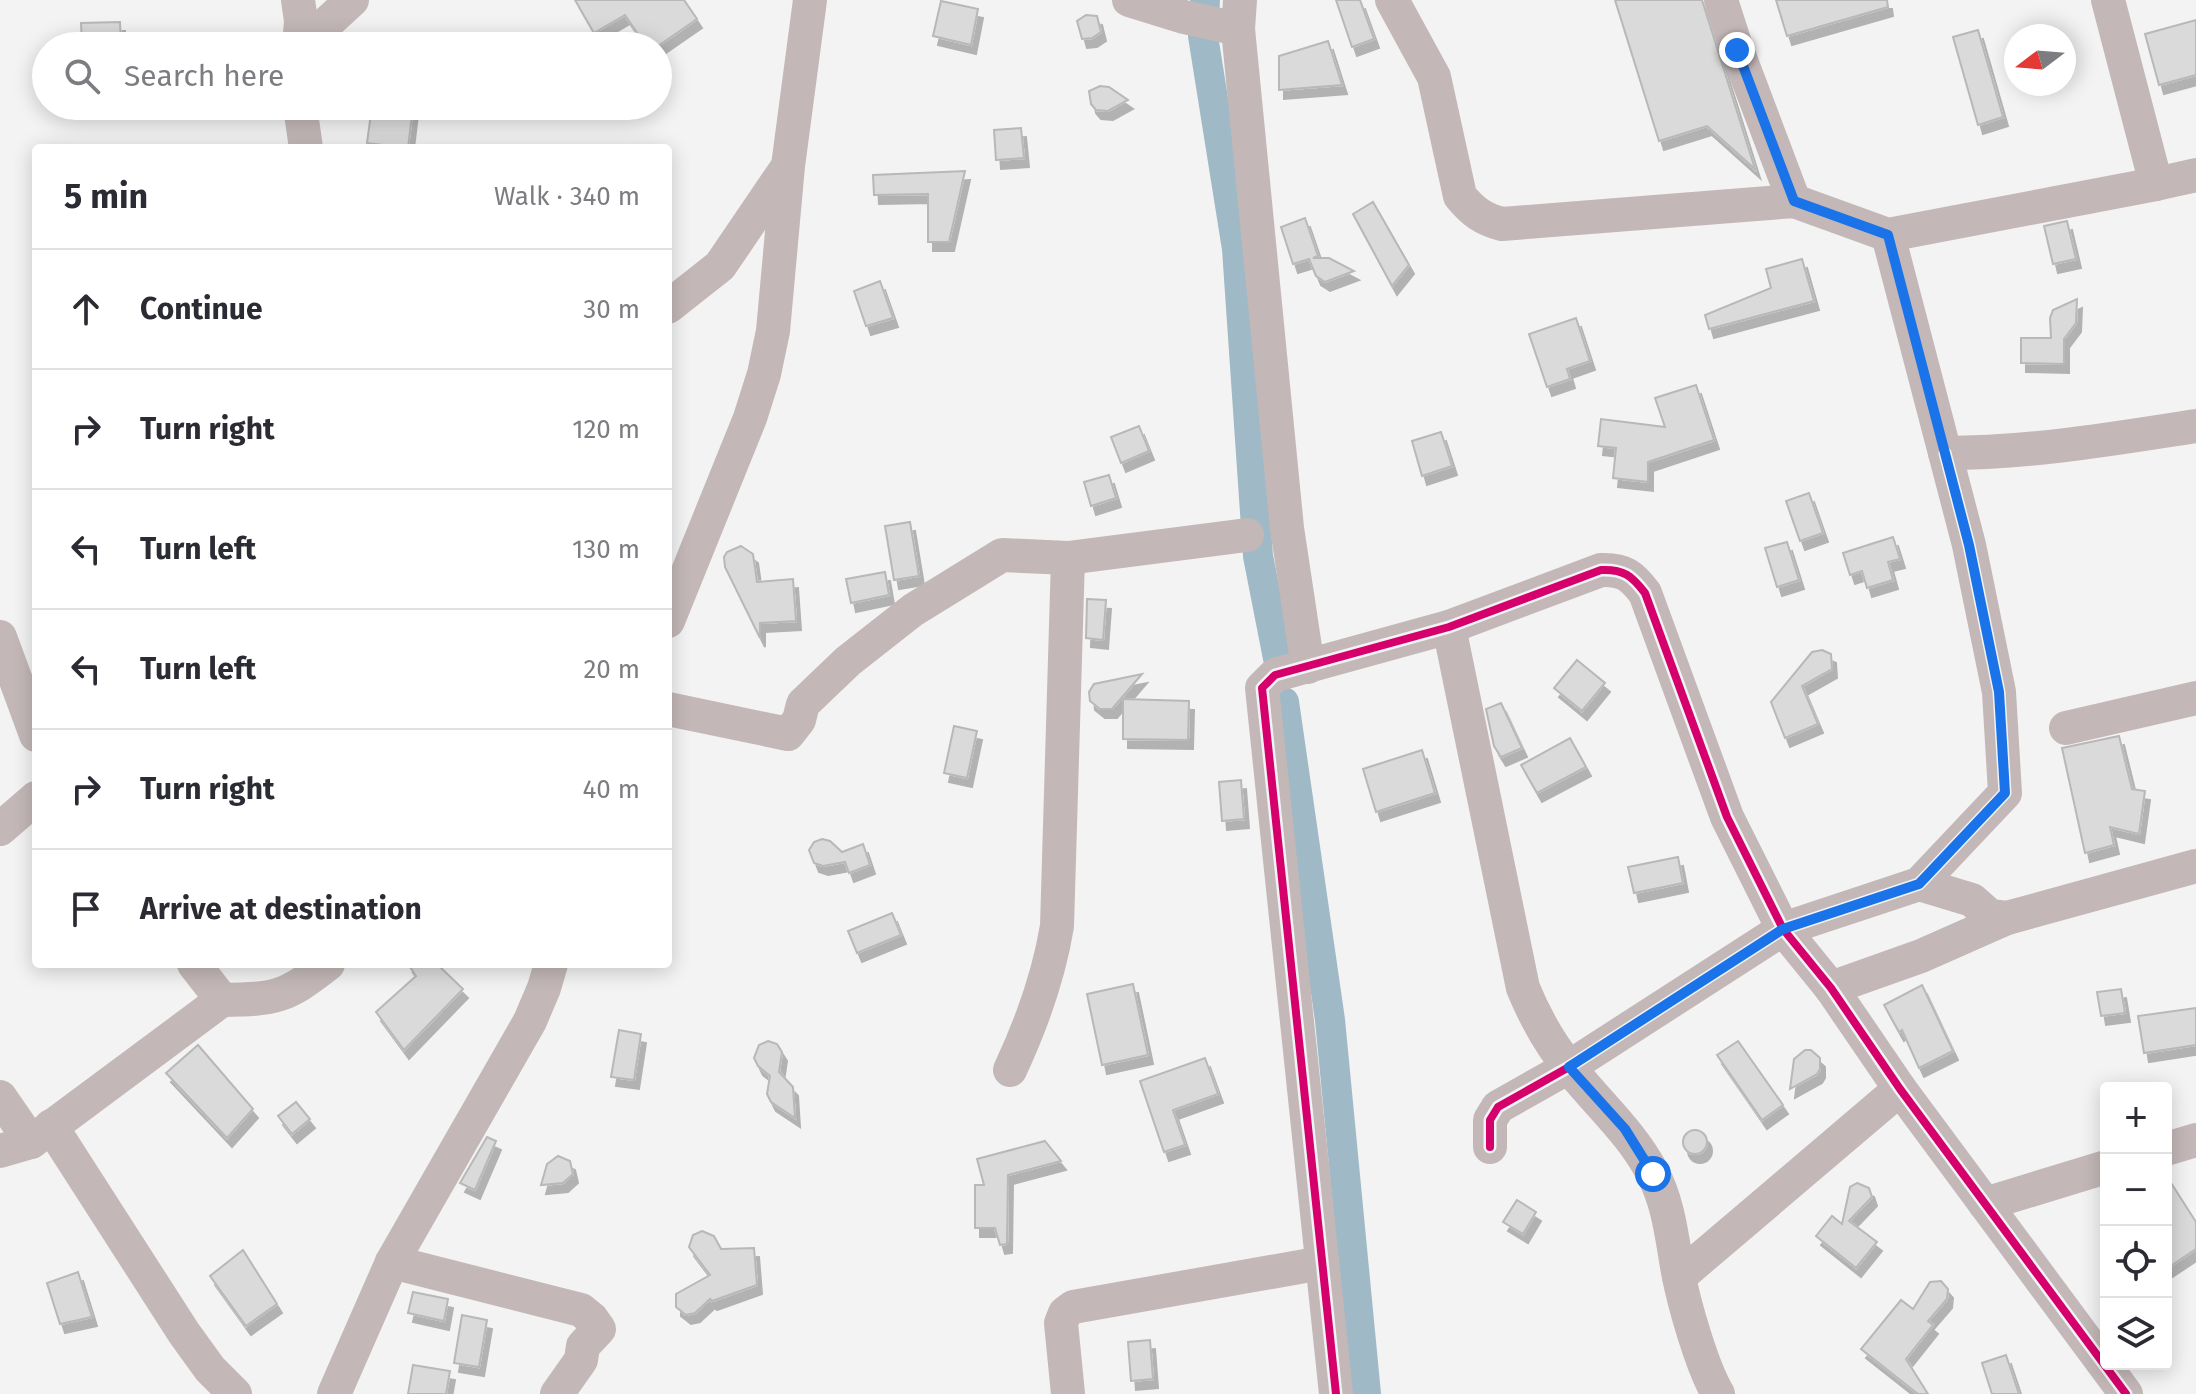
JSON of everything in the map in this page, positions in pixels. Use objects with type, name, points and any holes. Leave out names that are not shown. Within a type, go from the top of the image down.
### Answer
[{"type":"street","points":[[298,0],[301,32]]},
{"type":"street","points":[[317,32],[352,0]]},
{"type":"street","points":[[672,611],[750,418],[764,374],[773,331],[788,166],[810,0]]},
{"type":"street","points":[[1129,0],[1184,17],[1239,14],[1287,528],[1308,667]]},
{"type":"street","points":[[1392,0],[1434,77],[1460,196],[1470,209],[1484,219],[1502,224],[1794,201],[1888,235],[2196,175]]},
{"type":"street","points":[[1721,0],[1794,201]]},
{"type":"street","points":[[2108,0],[2156,184]]},
{"type":"street","points":[[302,120],[305,144]]},
{"type":"street","points":[[672,304],[720,266],[788,166]]},
{"type":"street","points":[[1490,1147],[1490,1120],[1498,1107],[1569,1067],[1783,929],[1919,884],[2005,793],[1999,692],[1969,545],[1888,235]]},
{"type":"street","points":[[1945,453],[2040,450],[2196,426]]},
{"type":"street","points":[[672,710],[788,734],[799,720],[803,704],[848,661],[913,610],[1002,555],[1068,558],[1247,535]]},
{"type":"street","points":[[1010,1070],[1026,1035],[1054,947],[1057,926],[1068,558]]},
{"type":"street","points":[[1336,1394],[1261,697],[1266,682],[1275,675],[1449,627],[1601,570],[1618,570],[1632,576],[1645,593],[1727,817],[1783,929],[1831,988],[1900,1089],[2126,1394]]},
{"type":"street","points":[[1449,627],[1523,988],[1538,1024],[1569,1067],[1625,1129],[1653,1174],[1670,1221],[1679,1277],[1709,1378],[1718,1394]]},
{"type":"street","points":[[0,637],[32,724]]},
{"type":"street","points":[[2066,728],[2196,698]]},
{"type":"street","points":[[0,829],[32,801]]},
{"type":"street","points":[[1831,988],[1921,956],[2007,918],[2196,866]]},
{"type":"street","points":[[1919,884],[1972,900],[1990,916],[2007,918]]},
{"type":"street","points":[[197,968],[222,1000]]},
{"type":"street","points":[[27,1140],[222,1000],[281,996],[323,968]]},
{"type":"street","points":[[334,1394],[392,1262],[530,1021],[550,968]]},
{"type":"street","points":[[1679,1277],[1900,1089]]},
{"type":"street","points":[[0,1097],[27,1140],[210,1369],[235,1394]]},
{"type":"street","points":[[2172,1147],[2196,1140]]},
{"type":"street","points":[[1985,1204],[2100,1169]]},
{"type":"street","points":[[392,1262],[581,1310],[599,1329],[583,1346],[581,1360],[557,1394]]},
{"type":"street","points":[[1068,1394],[1061,1323],[1065,1313],[1073,1307],[1322,1263]]},
{"type":"building","points":[[575,0],[684,0],[697,19],[672,36],[672,32],[637,32],[625,15],[593,32]]},
{"type":"building","points":[[1336,0],[1360,0],[1374,39],[1352,47]]},
{"type":"building","points":[[1615,0],[1702,0],[1755,169],[1707,126],[1659,141]]},
{"type":"building","points":[[1776,0],[1887,0],[1888,7],[1787,36]]},
{"type":"building","points":[[941,1],[978,9],[971,45],[933,36]]},
{"type":"building","points":[[1086,15],[1097,16],[1101,32],[1092,38],[1082,39],[1077,21]]},
{"type":"building","points":[[2196,20],[2196,75],[2159,85],[2145,34]]},
{"type":"building","points":[[120,22],[120,32],[81,32],[81,23]]},
{"type":"building","points":[[1978,30],[2003,117],[1978,125],[1953,37]]},
{"type":"building","points":[[1328,41],[1342,85],[1279,90],[1279,56]]},
{"type":"building","points":[[1100,86],[1109,87],[1128,100],[1108,111],[1096,110],[1091,104],[1089,91]]},
{"type":"building","points":[[370,120],[411,120],[408,144],[367,143]]},
{"type":"building","points":[[1021,128],[1024,158],[996,160],[994,130]]},
{"type":"building","points":[[965,171],[949,242],[928,242],[928,194],[874,195],[873,175]]},
{"type":"building","points":[[1373,202],[1409,265],[1392,286],[1353,214]]},
{"type":"building","points":[[1305,218],[1318,256],[1313,258],[1329,258],[1354,271],[1325,282],[1316,276],[1309,259],[1293,264],[1281,227]]},
{"type":"building","points":[[2067,221],[2076,259],[2053,264],[2044,226]]},
{"type":"building","points":[[1802,259],[1814,301],[1709,329],[1705,315],[1771,288],[1766,269]]},
{"type":"building","points":[[880,281],[893,318],[866,326],[854,291]]},
{"type":"building","points":[[2077,299],[2076,323],[2064,339],[2064,364],[2021,363],[2021,338],[2051,338],[2050,318],[2053,310]]},
{"type":"building","points":[[1576,318],[1590,361],[1567,369],[1570,379],[1547,387],[1529,334]]},
{"type":"building","points":[[1696,385],[1714,440],[1648,462],[1648,482],[1613,478],[1616,448],[1598,446],[1601,419],[1665,427],[1655,398]]},
{"type":"building","points":[[1139,426],[1149,451],[1121,463],[1111,437]]},
{"type":"building","points":[[1441,432],[1452,466],[1422,476],[1412,441]]},
{"type":"building","points":[[1109,475],[1116,498],[1091,506],[1084,482]]},
{"type":"building","points":[[1809,493],[1823,533],[1800,541],[1786,501]]},
{"type":"building","points":[[910,522],[919,576],[894,580],[885,526]]},
{"type":"building","points":[[1893,537],[1900,559],[1888,562],[1893,580],[1867,588],[1862,571],[1850,575],[1843,553]]},
{"type":"building","points":[[1787,542],[1799,580],[1777,587],[1765,548]]},
{"type":"building","points":[[741,546],[753,554],[757,582],[793,579],[796,621],[760,623],[760,638],[725,567],[727,552]]},
{"type":"building","points":[[885,572],[889,595],[851,603],[846,579]]},
{"type":"building","points":[[1087,599],[1106,600],[1103,640],[1086,638]]},
{"type":"building","points":[[1822,650],[1831,654],[1832,669],[1802,686],[1818,724],[1785,738],[1771,702],[1812,652]]},
{"type":"building","points":[[1577,660],[1605,683],[1582,711],[1554,688]]},
{"type":"building","points":[[1142,674],[1112,709],[1100,709],[1090,701],[1089,692],[1094,684]]},
{"type":"building","points":[[1123,699],[1189,701],[1188,740],[1123,739]]},
{"type":"building","points":[[1501,703],[1522,748],[1501,757],[1494,746],[1486,709]]},
{"type":"building","points":[[954,726],[977,731],[967,778],[944,773]]},
{"type":"building","points":[[2119,736],[2132,789],[2145,791],[2139,834],[2110,827],[2114,845],[2085,853],[2062,748]]},
{"type":"building","points":[[1570,738],[1586,767],[1537,793],[1521,765]]},
{"type":"building","points":[[1422,750],[1435,793],[1376,812],[1363,769]]},
{"type":"building","points":[[1241,780],[1244,819],[1222,821],[1219,782]]},
{"type":"building","points":[[822,839],[830,841],[842,852],[863,844],[870,865],[849,873],[845,862],[823,866],[814,863],[809,850],[814,842]]},
{"type":"building","points":[[1678,857],[1683,883],[1634,893],[1628,867]]},
{"type":"building","points":[[892,913],[901,935],[857,953],[848,931]]},
{"type":"building","points":[[411,968],[441,968],[463,989],[404,1050],[376,1012],[416,976]]},
{"type":"building","points":[[1133,984],[1148,1055],[1102,1065],[1087,994]]},
{"type":"building","points":[[1922,985],[1953,1051],[1919,1068],[1902,1030],[1899,1032],[1884,1005]]},
{"type":"building","points":[[2121,989],[2125,1013],[2101,1016],[2097,992]]},
{"type":"building","points":[[2196,1008],[2196,1045],[2144,1053],[2138,1016]]},
{"type":"building","points":[[619,1030],[641,1034],[634,1080],[611,1077]]},
{"type":"building","points":[[768,1041],[777,1044],[782,1052],[779,1072],[793,1087],[795,1118],[771,1102],[767,1094],[770,1076],[754,1058],[759,1045]]},
{"type":"building","points":[[1738,1041],[1783,1105],[1762,1120],[1717,1055]]},
{"type":"building","points":[[198,1045],[253,1109],[227,1138],[166,1073]]},
{"type":"building","points":[[1805,1050],[1811,1050],[1820,1058],[1820,1069],[1817,1074],[1790,1089],[1794,1059]]},
{"type":"building","points":[[1205,1058],[1218,1094],[1173,1110],[1185,1145],[1164,1152],[1140,1081]]},
{"type":"building","points":[[296,1102],[310,1119],[292,1134],[278,1116]]},
{"type":"building","points":[[1695,1130],[1704,1133],[1707,1142],[1704,1151],[1695,1154],[1686,1151],[1683,1142],[1686,1133]]},
{"type":"building","points":[[487,1137],[496,1141],[475,1190],[460,1183]]},
{"type":"building","points":[[1045,1141],[1061,1161],[1008,1175],[1007,1244],[1000,1245],[995,1228],[975,1228],[975,1185],[984,1185],[977,1159]]},
{"type":"building","points":[[558,1156],[570,1161],[573,1174],[563,1183],[541,1185],[547,1164]]},
{"type":"building","points":[[1857,1183],[1869,1188],[1872,1197],[1849,1221],[1877,1242],[1856,1268],[1816,1236],[1832,1216],[1842,1224],[1850,1187]]},
{"type":"building","points":[[2172,1184],[2196,1222],[2196,1249],[2172,1265]]},
{"type":"building","points":[[1517,1200],[1536,1212],[1523,1234],[1503,1222]]},
{"type":"building","points":[[702,1231],[714,1236],[721,1249],[754,1248],[757,1285],[712,1301],[710,1299],[695,1313],[686,1315],[676,1307],[676,1294],[710,1275],[689,1247],[693,1235]]},
{"type":"building","points":[[243,1250],[277,1304],[246,1326],[210,1276]]},
{"type":"building","points":[[78,1272],[92,1317],[60,1324],[47,1283]]},
{"type":"building","points":[[1941,1281],[1948,1289],[1947,1299],[1928,1321],[1933,1325],[1906,1359],[1928,1394],[1918,1394],[1861,1349],[1901,1300],[1913,1309],[1930,1282]]},
{"type":"building","points":[[413,1292],[448,1299],[444,1321],[408,1313]]},
{"type":"building","points":[[462,1315],[487,1320],[479,1367],[454,1363]]},
{"type":"building","points":[[1150,1340],[1153,1379],[1131,1381],[1128,1342]]},
{"type":"building","points":[[2006,1355],[2019,1394],[1992,1394],[1982,1363]]},
{"type":"building","points":[[413,1365],[450,1371],[446,1394],[408,1394]]},
{"type":"waterway","points":[[1205,0],[1203,36],[1237,249],[1258,556],[1278,658]]},
{"type":"waterway","points":[[1284,702],[1330,1020],[1366,1394]]},
{"type":"cycle path","points":[[1490,1147],[1490,1120],[1498,1107],[1569,1067],[1783,929],[1919,884],[2005,793],[1999,692],[1969,545],[1945,453]]},
{"type":"cycle path","points":[[1336,1394],[1262,688],[1275,675],[1449,627],[1601,570],[1627,575],[1645,593],[1727,817],[1783,929],[1831,988],[1900,1089],[2126,1394]]},
{"type":"route","points":[[1653,1174],[1625,1129],[1569,1067],[1783,929],[1919,884],[2005,793],[1999,692],[1969,545],[1888,235],[1794,201],[1737,50]]}]
